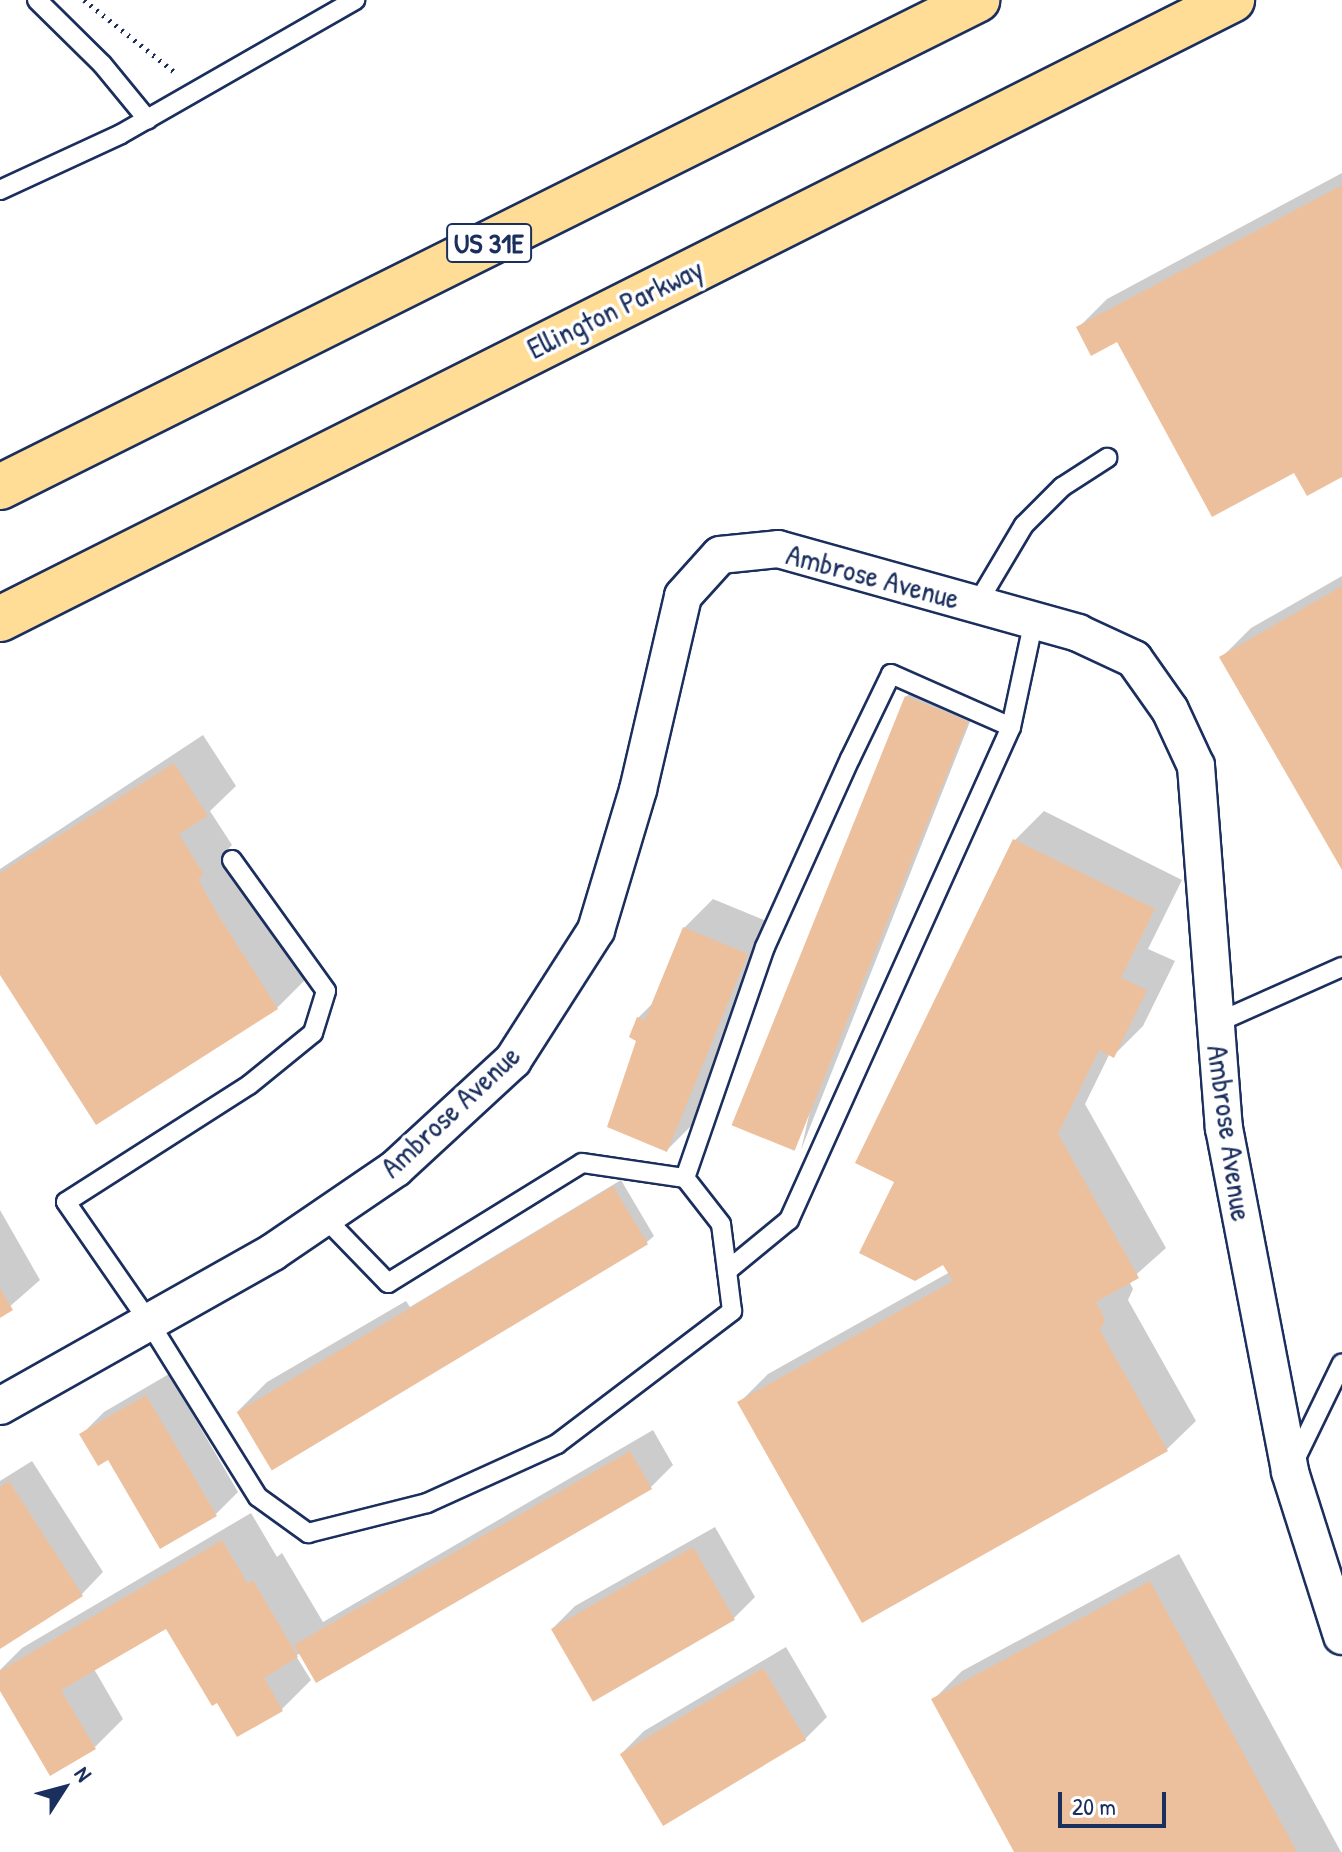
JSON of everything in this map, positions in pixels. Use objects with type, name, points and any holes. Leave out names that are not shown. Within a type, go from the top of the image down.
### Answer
[{"type":"highway","name":"US 31E","points":[[0,487],[977,0]]},
{"type":"highway","name":"Ellington Parkway","points":[[0,619],[1232,0]]},
{"type":"street","name":"Ambrose Avenue","points":[[0,1406],[149,1322],[324,1217],[396,1168],[513,1060],[596,930],[638,790],[683,596],[720,555],[778,549],[1078,633],[1134,659],[1170,710],[1196,766],[1224,1128],[1290,1472],[1342,1636]]},
{"type":"lane","points":[[37,0],[102,64],[148,120]]},
{"type":"lane","points":[[0,190],[148,120],[355,0]]},
{"type":"lane","points":[[977,604],[1024,525],[1062,487],[1107,458]]},
{"type":"lane","points":[[727,1271],[789,1220],[1011,727],[1034,620]]},
{"type":"lane","points":[[685,1178],[765,947],[891,674],[1011,727]]},
{"type":"lane","points":[[232,860],[326,991],[313,1033],[249,1085],[66,1202],[149,1322],[258,1497],[308,1533],[427,1503],[557,1444],[732,1311],[721,1224],[685,1178],[582,1163],[388,1283],[324,1217]]},
{"type":"lane","points":[[1216,1023],[1342,967]]},
{"type":"lane","points":[[1290,1472],[1342,1363]]},
{"type":"path","points":[[84,0],[184,79]]},
{"type":"building","points":[[1342,185],[1342,477],[1307,496],[1294,473],[1212,517],[1117,342],[1091,356],[1076,327]]},
{"type":"building","points":[[1342,586],[1342,870],[1219,657]]},
{"type":"building","points":[[905,696],[968,721],[795,1151],[732,1125]]},
{"type":"building","points":[[174,763],[208,816],[179,834],[204,875],[198,879],[278,1009],[96,1125],[0,975],[0,873]]},
{"type":"building","points":[[1013,839],[1155,909],[1121,978],[1147,990],[1114,1058],[1099,1050],[1058,1134],[1139,1278],[1096,1302],[1105,1319],[1100,1330],[1168,1451],[862,1623],[737,1402],[953,1281],[943,1265],[915,1281],[859,1253],[894,1182],[855,1163]]},
{"type":"building","points":[[683,927],[748,954],[667,1152],[607,1127],[636,1041],[629,1037],[637,1017],[645,1020]]},
{"type":"building","points":[[613,1186],[648,1244],[272,1470],[237,1412]]},
{"type":"building","points":[[0,1288],[13,1310],[0,1318]]},
{"type":"building","points":[[146,1395],[217,1516],[160,1549],[108,1460],[98,1466],[79,1434]]},
{"type":"building","points":[[630,1451],[652,1489],[316,1683],[294,1645]]},
{"type":"building","points":[[9,1481],[83,1596],[0,1649],[0,1487]]},
{"type":"building","points":[[222,1540],[248,1584],[253,1580],[298,1657],[264,1678],[283,1711],[237,1737],[217,1703],[212,1706],[166,1629],[61,1690],[96,1749],[50,1776],[0,1691],[0,1671]]},
{"type":"building","points":[[693,1547],[735,1620],[593,1702],[551,1629]]},
{"type":"building","points":[[1150,1581],[1297,1852],[1014,1852],[931,1699]]},
{"type":"building","points":[[763,1668],[806,1740],[663,1826],[620,1754]]}]
